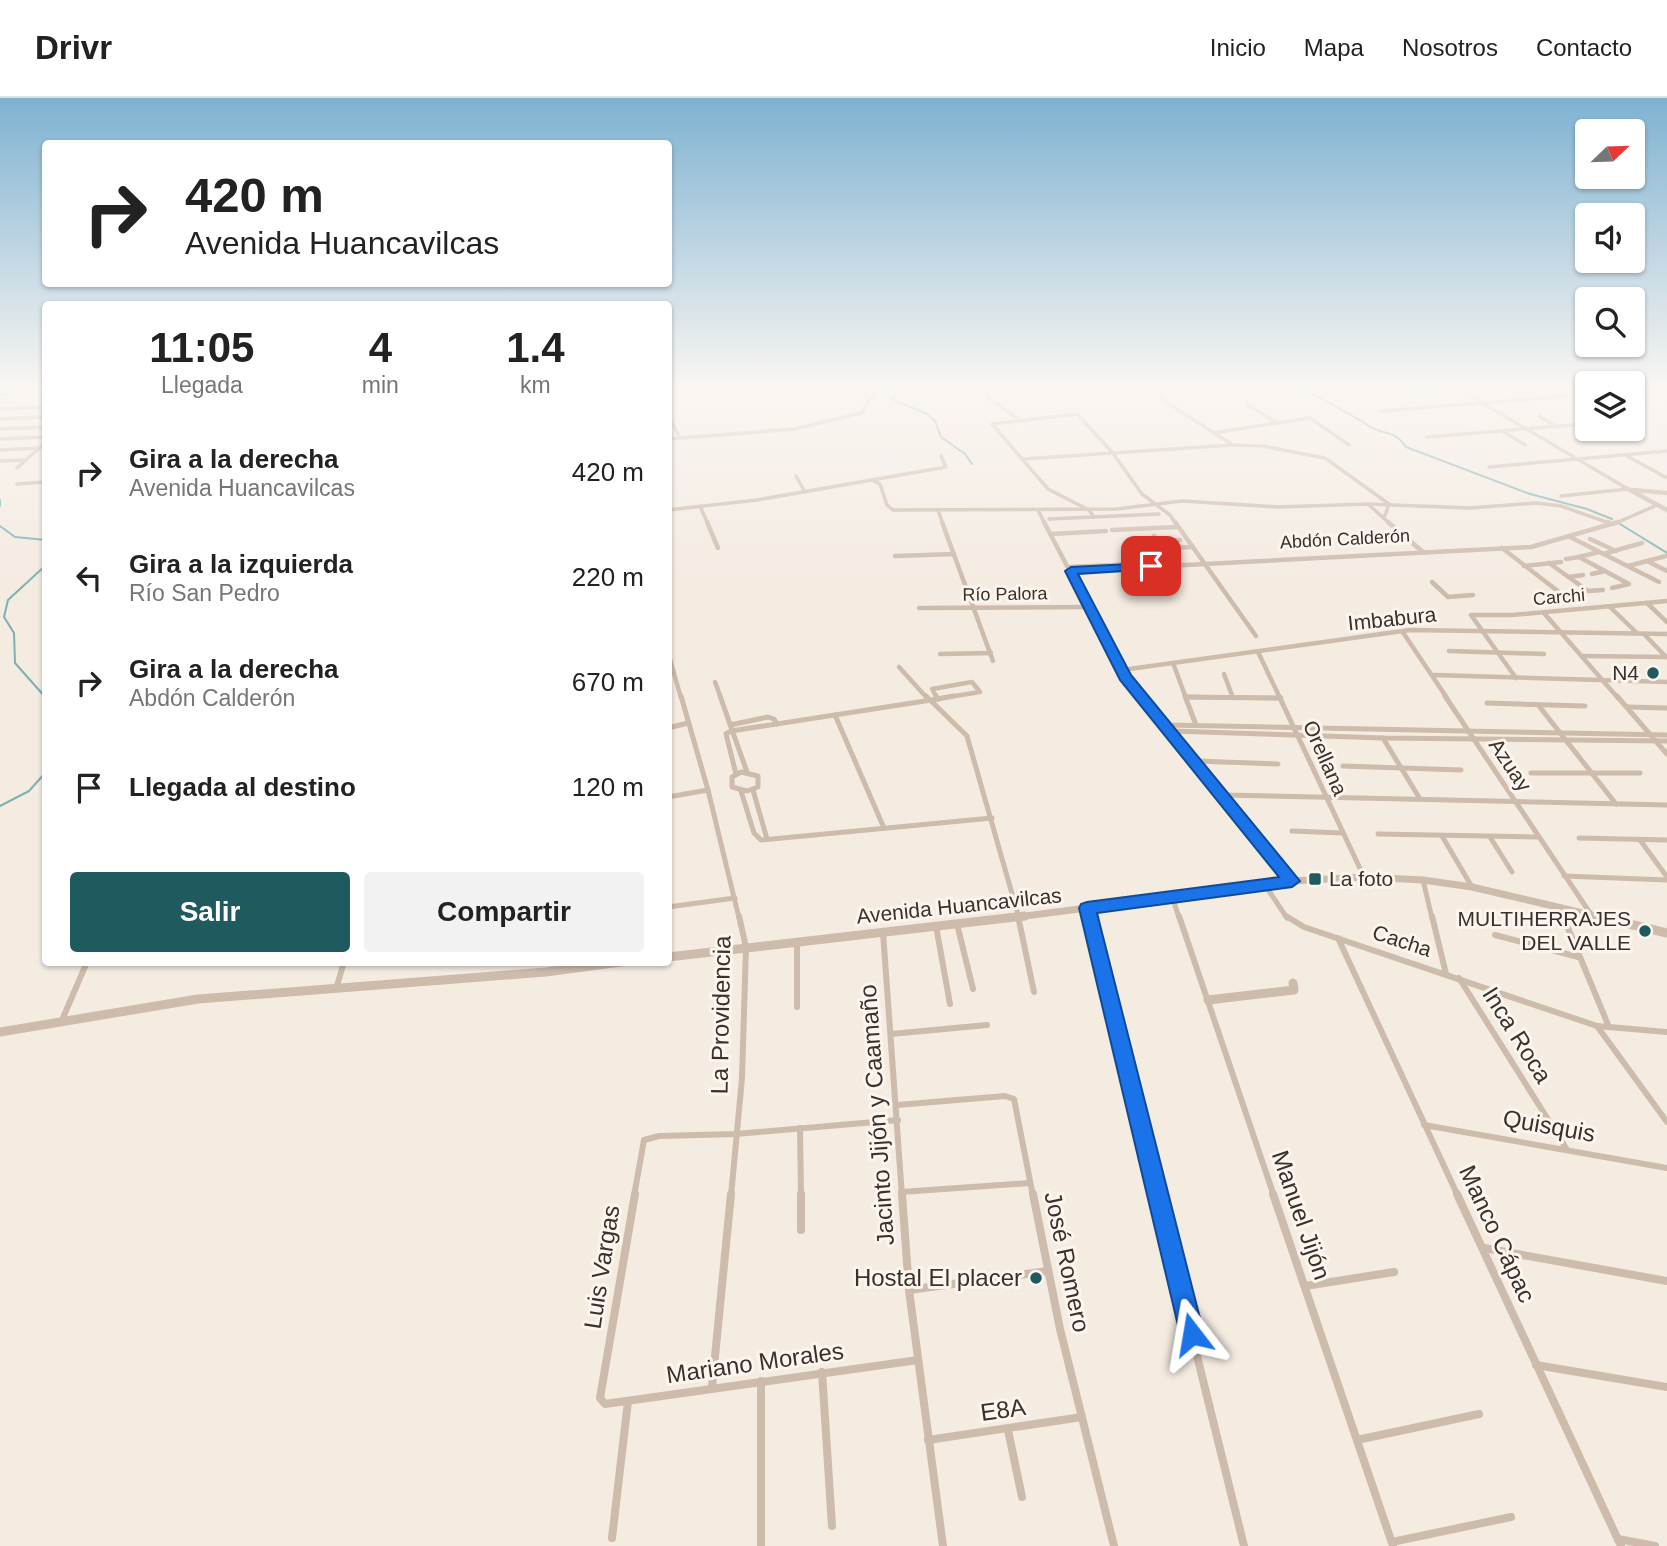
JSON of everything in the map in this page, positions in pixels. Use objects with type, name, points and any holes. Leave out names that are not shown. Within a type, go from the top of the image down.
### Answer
[{"type":"street","points":[[18,468],[34,453]]},
{"type":"street","points":[[1017,453],[1048,488],[1089,510],[1094,517]]},
{"type":"street","points":[[1023,459],[1105,453]]},
{"type":"street","points":[[1112,453],[1142,494],[1165,511],[1178,527],[1256,636]]},
{"type":"street","points":[[1297,453],[1325,458],[1389,504]]},
{"type":"street","points":[[1565,453],[1667,510]]},
{"type":"street","points":[[1489,467],[1659,453]]},
{"type":"street","points":[[1626,455],[1667,478]]},
{"type":"street","points":[[672,510],[805,492],[946,467],[941,456]]},
{"type":"street","points":[[0,461],[26,460]]},
{"type":"street","points":[[796,476],[805,492]]},
{"type":"street","points":[[872,480],[880,484],[891,509],[1089,510],[1182,501],[1278,507],[1389,504],[1469,508],[1536,503],[1560,506],[1611,523]]},
{"type":"street","points":[[17,484],[42,482]]},
{"type":"street","points":[[1561,496],[1628,489],[1667,493]]},
{"type":"street","points":[[1657,505],[1655,498],[1667,493]]},
{"type":"street","points":[[1368,504],[1422,551]]},
{"type":"street","points":[[1384,518],[1389,504]]},
{"type":"street","name":"Abdón Calderón","points":[[1070,569],[1531,547],[1619,521],[1657,505]]},
{"type":"street","points":[[700,506],[719,548]]},
{"type":"street","points":[[939,510],[993,661]]},
{"type":"street","points":[[1038,510],[1091,607],[1125,677],[1292,881]]},
{"type":"street","points":[[1049,519],[1159,514]]},
{"type":"street","points":[[1112,530],[1178,527]]},
{"type":"street","points":[[1051,534],[1106,531]]},
{"type":"street","points":[[1154,536],[1162,548]]},
{"type":"street","points":[[1567,536],[1659,582]]},
{"type":"street","name":"Abdón Calderón","points":[[1422,551],[1514,545],[1567,536]]},
{"type":"street","points":[[1590,539],[1616,551]]},
{"type":"street","points":[[1144,542],[1180,540]]},
{"type":"street","points":[[1524,566],[1616,551],[1642,543]]},
{"type":"street","points":[[1147,549],[1192,547]]},
{"type":"street","points":[[1502,548],[1559,592]]},
{"type":"street","points":[[895,556],[954,554]]},
{"type":"street","points":[[1627,566],[1666,556]]},
{"type":"street","points":[[1579,557],[1629,584],[1612,588]]},
{"type":"street","points":[[1647,561],[1667,571]]},
{"type":"street","points":[[1549,563],[1588,591],[1603,590]]},
{"type":"street","points":[[1592,574],[1605,571]]},
{"type":"street","points":[[1569,577],[1583,575]]},
{"type":"street","points":[[1432,582],[1448,597],[1473,595]]},
{"type":"street","name":"Carchi","points":[[1480,630],[1471,615],[1544,612],[1667,601]]},
{"type":"street","points":[[1647,603],[1667,622]]},
{"type":"street","name":"Río Palora","points":[[919,608],[1091,607]]},
{"type":"street","points":[[1610,607],[1637,633]]},
{"type":"street","points":[[1544,612],[1667,754]]},
{"type":"street","points":[[1480,630],[1516,678]]},
{"type":"street","name":"Imbabura","points":[[1122,670],[1402,631],[1667,634]]},
{"type":"street","name":"Azuay","points":[[1402,631],[1592,916]]},
{"type":"street","points":[[1644,634],[1667,658]]},
{"type":"street","points":[[1449,651],[1544,654]]},
{"type":"street","name":"Orellana","points":[[1258,652],[1364,877]]},
{"type":"street","points":[[940,654],[991,653]]},
{"type":"street","points":[[1583,656],[1667,658]]},
{"type":"street","points":[[1173,663],[1196,725]]},
{"type":"street","name":"La Providencia","points":[[672,666],[708,790],[746,947],[742,1078],[712,1387]]},
{"type":"street","points":[[899,667],[967,736],[1020,917],[1034,992]]},
{"type":"street","points":[[1224,674],[1233,698]]},
{"type":"street","points":[[1434,676],[1667,682]]},
{"type":"street","points":[[715,682],[747,772]]},
{"type":"street","points":[[736,774],[747,772],[760,779],[758,787],[741,791],[730,784],[736,774],[726,734],[730,728],[768,717],[774,719],[776,724],[930,701],[980,692],[972,682],[932,689],[938,699]]},
{"type":"street","points":[[1187,696],[1281,698]]},
{"type":"street","points":[[1487,703],[1586,706]]},
{"type":"street","points":[[1539,706],[1615,804]]},
{"type":"street","points":[[1627,707],[1667,708]]},
{"type":"street","points":[[835,715],[884,828]]},
{"type":"street","points":[[672,727],[688,723]]},
{"type":"street","points":[[1167,725],[1667,735]]},
{"type":"street","points":[[1171,731],[1384,738],[1667,741]]},
{"type":"street","points":[[1384,738],[1420,799]]},
{"type":"street","points":[[1196,761],[1278,764]]},
{"type":"street","points":[[1343,766],[1461,770]]},
{"type":"street","points":[[1531,773],[1588,770],[1640,773]]},
{"type":"street","points":[[672,796],[708,790]]},
{"type":"street","points":[[753,790],[767,839]]},
{"type":"street","points":[[741,791],[754,833],[761,839],[992,818]]},
{"type":"street","points":[[1223,796],[1667,806]]},
{"type":"street","points":[[1292,831],[1342,833]]},
{"type":"street","points":[[1378,834],[1538,836]]},
{"type":"street","points":[[1441,836],[1472,887]]},
{"type":"street","points":[[1490,837],[1512,873]]},
{"type":"street","points":[[1579,838],[1667,840]]},
{"type":"street","points":[[1639,839],[1667,878]]},
{"type":"street","points":[[1564,876],[1667,878]]},
{"type":"street","name":"Avenida Huancavilcas","points":[[672,956],[1020,917],[1292,881],[1364,877],[1423,880],[1472,887],[1665,934]]},
{"type":"street","points":[[1423,880],[1446,974]]},
{"type":"street","name":"Cacha","points":[[1265,885],[1287,918],[1304,927],[1597,1026],[1667,1032]]},
{"type":"street","points":[[1015,899],[1026,895],[1061,900]]},
{"type":"street","name":"Manuel Jijón","points":[[1172,896],[1393,1544]]},
{"type":"street","points":[[672,907],[735,898]]},
{"type":"street","points":[[1087,908],[1244,1546]]},
{"type":"street","points":[[1560,908],[1609,1027]]},
{"type":"street","points":[[957,924],[973,989]]},
{"type":"street","points":[[936,926],[950,1004]]},
{"type":"street","name":"Jacinto Jijón y Caamaño","points":[[883,932],[909,1290],[943,1546]]},
{"type":"street","points":[[1495,935],[1578,957]]},
{"type":"street","name":"Manco Cápac","points":[[1338,938],[1620,1543]]},
{"type":"street","points":[[797,941],[797,1007]]},
{"type":"street","points":[[62,1020],[85,966]]},
{"type":"street","points":[[337,989],[343,966]]},
{"type":"street","points":[[0,1032],[198,999],[337,989],[547,967]]},
{"type":"street","name":"Inca Roca","points":[[1459,978],[1566,1147]]},
{"type":"street","points":[[1208,1000],[1294,990],[1293,983]]},
{"type":"street","points":[[891,1034],[987,1025]]},
{"type":"street","points":[[1597,1026],[1667,1122]]},
{"type":"street","name":"José Romero","points":[[897,1105],[1010,1097],[1014,1099],[1048,1271],[1114,1546]]},
{"type":"street","points":[[736,1134],[898,1120]]},
{"type":"street","name":"Quisquis","points":[[1424,1125],[1566,1147],[1667,1168]]},
{"type":"street","points":[[800,1128],[801,1230]]},
{"type":"street","name":"Luis Vargas","points":[[600,1398],[642,1142],[659,1136],[736,1134]]},
{"type":"street","points":[[901,1192],[1030,1183]]},
{"type":"street","points":[[1484,1248],[1667,1280]]},
{"type":"street","points":[[909,1290],[1048,1271]]},
{"type":"street","points":[[1305,1286],[1394,1272]]},
{"type":"street","name":"Mariano Morales","points":[[600,1398],[605,1404],[918,1360]]},
{"type":"street","points":[[1536,1365],[1667,1387]]},
{"type":"street","points":[[822,1372],[832,1526]]},
{"type":"street","points":[[761,1381],[761,1546]]},
{"type":"street","points":[[612,1538],[628,1401]]},
{"type":"street","points":[[1357,1440],[1479,1413]]},
{"type":"street","name":"E8A","points":[[928,1440],[1082,1417]]},
{"type":"street","points":[[1008,1430],[1022,1497]]},
{"type":"street","points":[[1393,1544],[1511,1517]]},
{"type":"street","points":[[1620,1543],[1655,1546]]},
{"type":"waterway","points":[[963,453],[972,464]]},
{"type":"waterway","points":[[1421,453],[1530,494],[1587,509],[1612,519]]},
{"type":"waterway","points":[[0,500],[0,506]]},
{"type":"waterway","points":[[1620,524],[1667,553]]},
{"type":"waterway","points":[[0,526],[15,537],[42,540]]},
{"type":"waterway","points":[[42,569],[8,600],[4,617],[14,633],[15,663],[42,693]]},
{"type":"waterway","points":[[0,806],[29,791],[42,776]]},
{"type":"place","name":"N4","points":[[1653,673]]},
{"type":"place","name":"La foto","points":[[1315,879]]},
{"type":"place","name":"MULTIHERRAJES DEL VALLE","points":[[1645,931]]},
{"type":"place","name":"Hostal El placer","points":[[1036,1278]]},
{"type":"route","points":[[1151,566],[1071,571],[1125,677],[1292,881],[1087,908],[1192,1334]]}]
